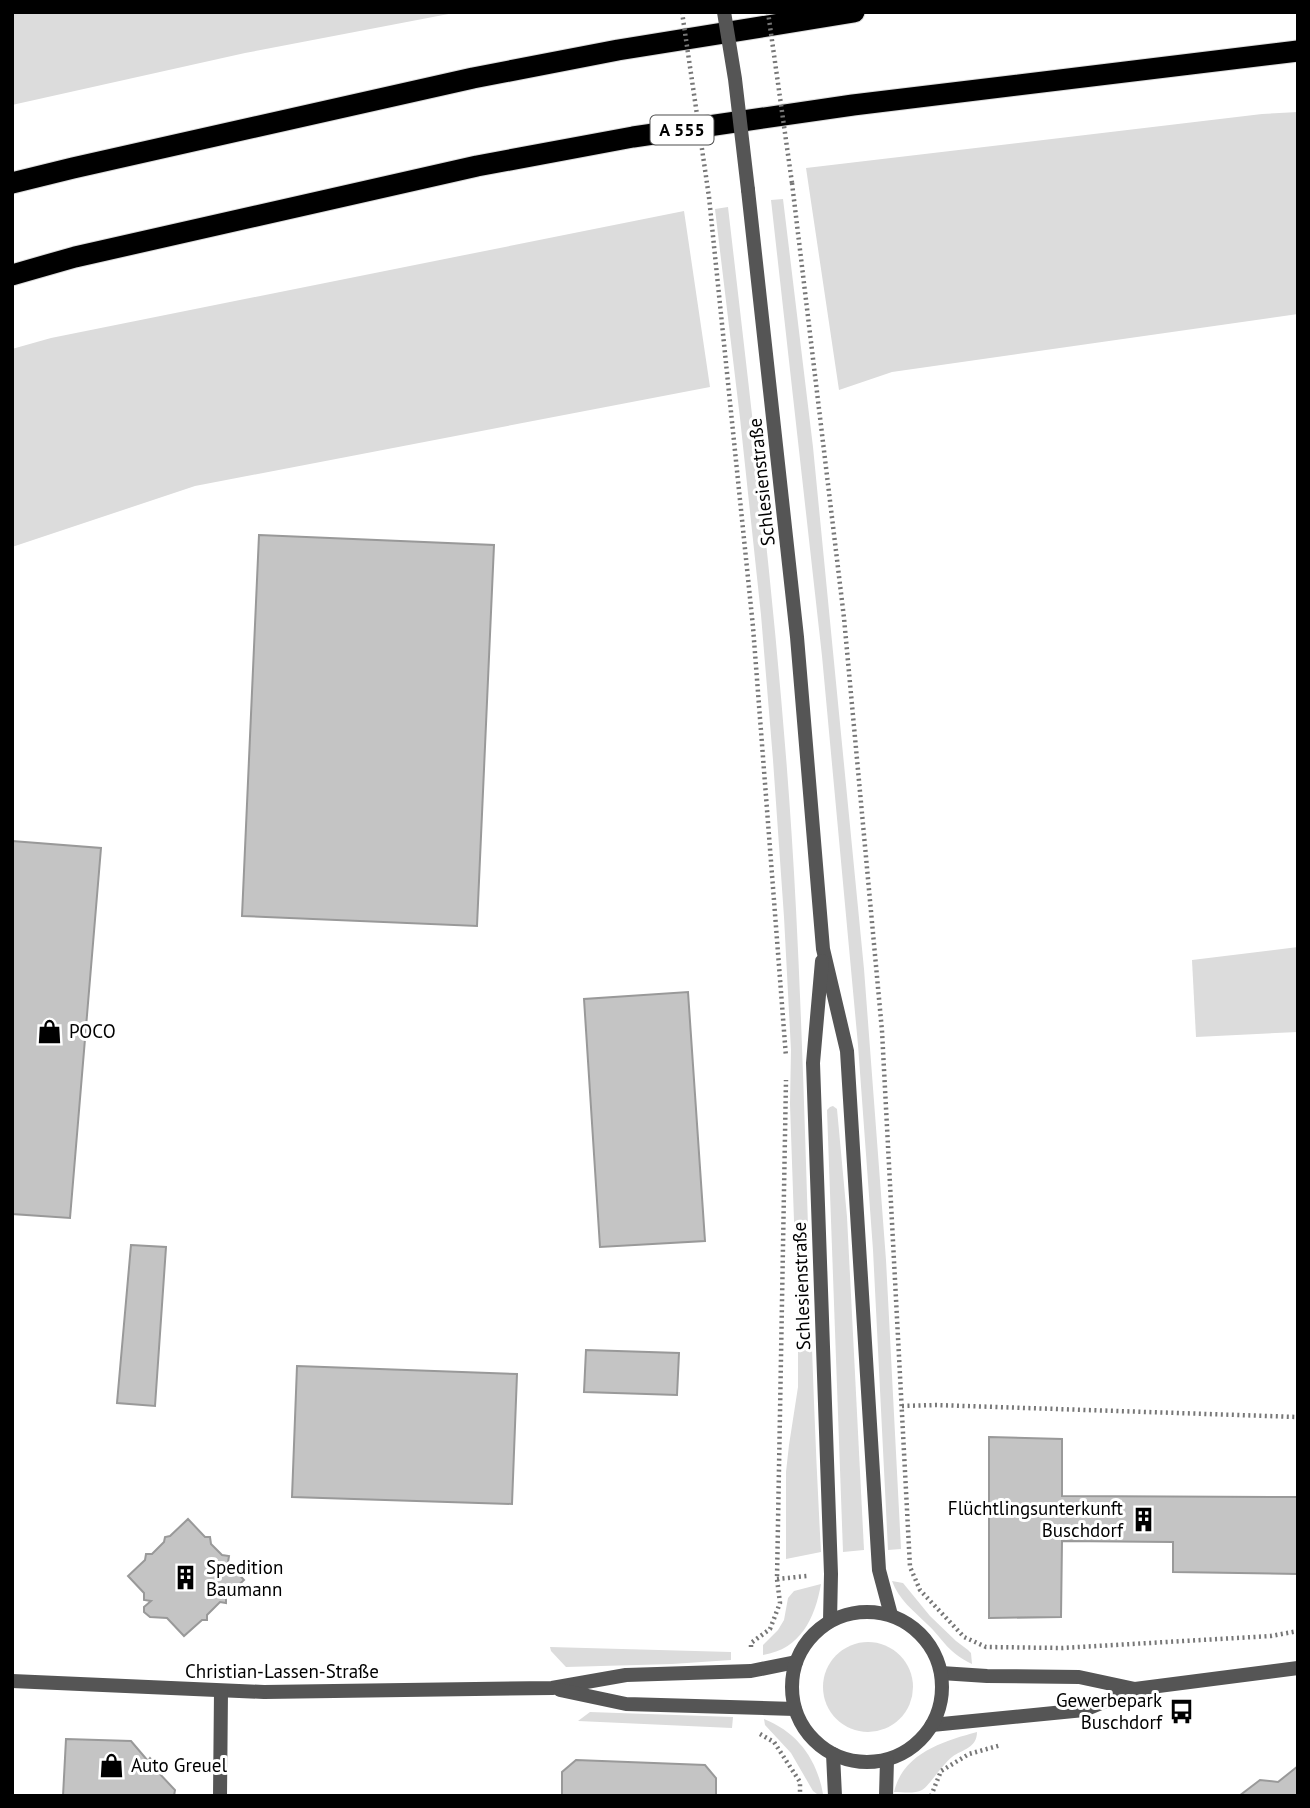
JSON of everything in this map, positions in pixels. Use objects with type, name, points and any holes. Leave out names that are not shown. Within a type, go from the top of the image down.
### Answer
[{"type":"highway","points":[[12,183],[473,78],[618,50],[853,12]]},
{"type":"highway","name":"A 555","points":[[12,275],[75,257],[477,166],[633,137],[866,103],[1298,51]]},
{"type":"street","name":"Schlesienstraße","points":[[724,12],[748,190],[797,637],[823,949],[847,1051],[879,1570],[891,1615]]},
{"type":"street","name":"Schlesienstraße","points":[[823,949],[813,1063],[831,1574],[830,1622]]},
{"type":"street","points":[[870,1612],[891,1615],[909,1624],[924,1637],[935,1654],[943,1691],[939,1709],[932,1725],[920,1740],[904,1752],[887,1760],[850,1760],[833,1754],[816,1743],[803,1727],[795,1709],[792,1685],[796,1662],[815,1632],[830,1622],[849,1614],[870,1612]]},
{"type":"street","name":"Christian-Lassen-Straße","points":[[12,1681],[221,1691],[552,1688],[626,1675],[751,1671],[796,1662]]},
{"type":"street","points":[[932,1725],[1084,1710],[1135,1689],[1298,1668]]},
{"type":"street","points":[[941,1673],[1079,1677],[1135,1689]]},
{"type":"street","name":"Christian-Lassen-Straße","points":[[552,1688],[626,1704],[795,1709]]},
{"type":"street","points":[[220,1796],[221,1691]]},
{"type":"street","points":[[833,1754],[835,1796]]},
{"type":"street","points":[[886,1796],[887,1760]]},
{"type":"path","points":[[682,12],[709,197],[753,627],[786,1059]]},
{"type":"path","points":[[768,12],[792,183],[844,618],[883,1045],[910,1567],[920,1590],[964,1637],[986,1647],[1062,1648],[1271,1636],[1298,1632]]},
{"type":"path","points":[[751,1650],[751,1643],[770,1629],[780,1603],[777,1579],[786,1072]]},
{"type":"path","points":[[902,1406],[1298,1417]]},
{"type":"path","points":[[777,1579],[810,1576]]},
{"type":"path","points":[[774,1742],[800,1782],[800,1796]]},
{"type":"path","points":[[931,1796],[942,1771],[970,1754],[990,1748]]},
{"type":"shaded area","points":[[12,12],[459,12],[245,53],[12,105]]},
{"type":"shaded area","points":[[1298,112],[1298,314],[892,372],[839,390],[806,168]]},
{"type":"shaded area","points":[[783,199],[813,447],[864,969],[886,1260],[901,1549],[888,1550],[873,1250],[858,1045],[822,656],[771,200]]},
{"type":"shaded area","points":[[728,207],[776,645],[791,821],[800,989],[821,1552],[786,1559],[786,1472],[798,1387],[790,1104],[791,1050],[784,917],[761,615],[715,209]]},
{"type":"shaded area","points":[[684,211],[710,387],[195,486],[12,547],[12,349],[51,338]]},
{"type":"shaded area","points":[[1298,947],[1298,1032],[1196,1037],[1192,960]]},
{"type":"shaded area","points":[[833,1106],[837,1109],[847,1217],[864,1550],[843,1552],[827,1110]]},
{"type":"shaded area","points":[[892,1581],[903,1583],[930,1616],[971,1653],[972,1664],[952,1651],[898,1594]]},
{"type":"shaded area","points":[[821,1584],[815,1609],[804,1630],[787,1646],[763,1655],[763,1645],[784,1620],[788,1598],[794,1591]]},
{"type":"shaded area","points":[[868,1642],[885,1645],[900,1655],[910,1670],[913,1687],[910,1704],[900,1719],[885,1729],[868,1732],[851,1729],[836,1719],[826,1704],[823,1687],[826,1670],[836,1655],[851,1645]]},
{"type":"shaded area","points":[[550,1647],[731,1652],[731,1660],[566,1667]]},
{"type":"shaded area","points":[[590,1712],[733,1717],[732,1728],[578,1721]]},
{"type":"shaded area","points":[[764,1719],[786,1731],[804,1748],[816,1769],[823,1794],[813,1791],[791,1753],[765,1725]]},
{"type":"shaded area","points":[[977,1732],[975,1742],[952,1757],[922,1790],[894,1792],[906,1767],[916,1758],[939,1745]]},
{"type":"building","points":[[259,535],[494,545],[477,926],[242,916]]},
{"type":"building","name":"POCO","points":[[12,841],[101,848],[70,1218],[12,1214]]},
{"type":"building","points":[[688,992],[705,1241],[600,1247],[584,999]]},
{"type":"building","points":[[131,1245],[166,1247],[155,1406],[117,1403]]},
{"type":"building","points":[[586,1350],[679,1353],[677,1395],[584,1392]]},
{"type":"building","points":[[297,1366],[517,1374],[512,1504],[292,1497]]},
{"type":"building","name":"Flüchtlingsunterkunft Buschdorf","points":[[989,1437],[1062,1439],[1062,1496],[1298,1497],[1298,1574],[1173,1572],[1173,1542],[1062,1541],[1061,1617],[989,1618]]},
{"type":"building","name":"Spedition Baumann","points":[[188,1519],[205,1537],[210,1537],[211,1544],[222,1555],[229,1556],[228,1562],[244,1580],[226,1597],[226,1603],[220,1602],[207,1615],[207,1620],[202,1620],[184,1636],[167,1618],[150,1617],[144,1612],[144,1607],[151,1601],[144,1600],[144,1593],[128,1576],[145,1560],[146,1554],[152,1554],[164,1542],[165,1537],[170,1536]]},
{"type":"building","name":"Auto Greuel","points":[[66,1739],[131,1741],[148,1761],[150,1758],[160,1768],[157,1771],[175,1790],[174,1796],[63,1796]]},
{"type":"building","points":[[576,1760],[705,1765],[716,1778],[716,1796],[562,1796],[562,1772]]},
{"type":"building","points":[[1298,1766],[1298,1796],[1239,1796],[1260,1780],[1278,1782]]},
{"type":"place","name":"POCO","points":[[49,1031]]},
{"type":"place","name":"Flüchtlingsunterkunft Buschdorf","points":[[1143,1519]]},
{"type":"place","name":"Spedition Baumann","points":[[186,1578]]},
{"type":"place","name":"Gewerbepark Buschdorf","points":[[1182,1711]]},
{"type":"place","name":"Auto Greuel","points":[[111,1765]]}]
